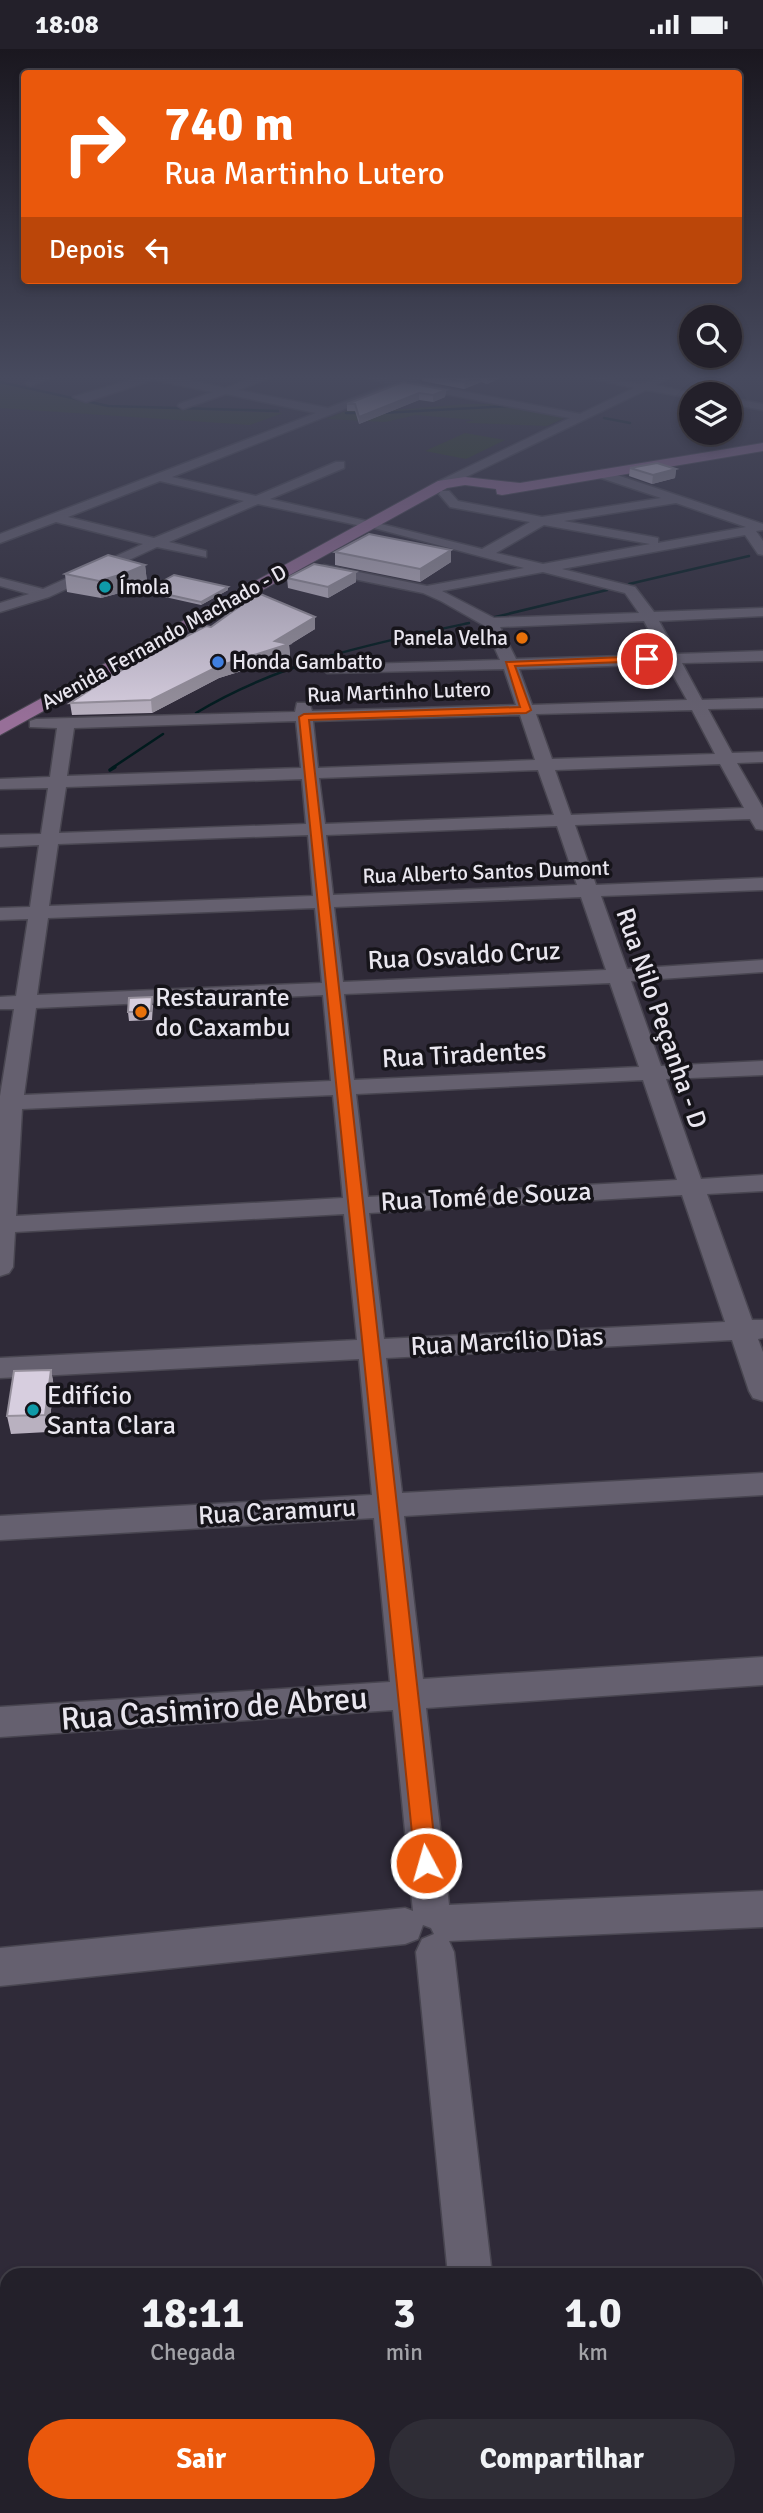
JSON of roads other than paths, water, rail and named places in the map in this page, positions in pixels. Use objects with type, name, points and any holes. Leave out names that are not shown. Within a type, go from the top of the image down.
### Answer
[{"type":"main road","points":[[478,496],[516,489]]},
{"type":"main road","name":"Avenida Fernando Machado - D","points":[[374,527],[424,504],[444,491]]},
{"type":"main road","name":"Avenida Fernando Machado - D","points":[[0,745],[18,725],[374,527],[444,491],[478,496]]},
{"type":"main road","name":"Avenida Fernando Machado - D","points":[[128,664],[240,594],[305,565]]},
{"type":"street","points":[[0,529],[106,489]]},
{"type":"street","points":[[0,539],[129,489]]},
{"type":"street","points":[[211,489],[630,590],[649,616],[761,818]]},
{"type":"street","points":[[0,608],[44,594],[155,543],[284,489]]},
{"type":"street","name":"Avenida Fernando Machado - D","points":[[478,489],[478,496]]},
{"type":"street","points":[[647,489],[756,528]]},
{"type":"street","points":[[478,496],[544,520],[668,544]]},
{"type":"street","points":[[485,554],[544,520],[677,499]]},
{"type":"street","points":[[55,518],[201,554]]},
{"type":"street","points":[[426,590],[756,528]]},
{"type":"street","points":[[756,528],[763,551]]},
{"type":"street","points":[[305,565],[426,590],[491,623],[763,612]]},
{"type":"street","points":[[0,582],[44,594]]},
{"type":"street","name":"Rua Nilo Peçanha - D","points":[[491,623],[510,664],[691,1186],[752,1330],[763,1391]]},
{"type":"street","points":[[332,670],[763,656]]},
{"type":"street","name":"Rua Martinho Lutero","points":[[18,725],[66,725],[303,711],[526,710],[763,702]]},
{"type":"street","points":[[303,711],[408,1695],[430,1928],[469,2268]]},
{"type":"street","points":[[0,1267],[6,1103],[26,1002],[66,725]]},
{"type":"street","points":[[0,785],[763,757]]},
{"type":"street","points":[[0,841],[564,820],[761,818]]},
{"type":"street","name":"Rua Alberto Santos Dumont","points":[[0,914],[763,884]]},
{"type":"street","name":"Rua Osvaldo Cruz","points":[[0,1003],[618,976],[763,966]]},
{"type":"street","name":"Rua Tiradentes","points":[[6,1103],[763,1068]]},
{"type":"street","name":"Rua Tomé de Souza","points":[[2,1225],[763,1182]]},
{"type":"street","name":"Rua Marcílio Dias","points":[[0,1368],[371,1347],[752,1330]]},
{"type":"street","name":"Rua Caramuru","points":[[0,1528],[763,1484]]},
{"type":"street","name":"Rua Casimiro de Abreu","points":[[0,1722],[763,1671]]},
{"type":"street","points":[[0,1967],[430,1928],[763,1909]]},
{"type":"waterway","points":[[629,584],[749,556]]},
{"type":"waterway","points":[[491,618],[607,590]]},
{"type":"waterway","points":[[196,713],[228,695],[294,667],[398,638],[469,623]]},
{"type":"waterway","points":[[112,768],[163,734]]},
{"type":"waterway","points":[[110,770],[115,767]]},
{"type":"place","name":"Ímola","points":[[105,587]]},
{"type":"place","name":"Panela Velha","points":[[522,638]]},
{"type":"place","name":"Honda Gambatto","points":[[218,662]]},
{"type":"place","name":"Restaurante do Caxambu","points":[[141,1012]]},
{"type":"place","name":"Edifício Santa Clara","points":[[33,1410]]}]
